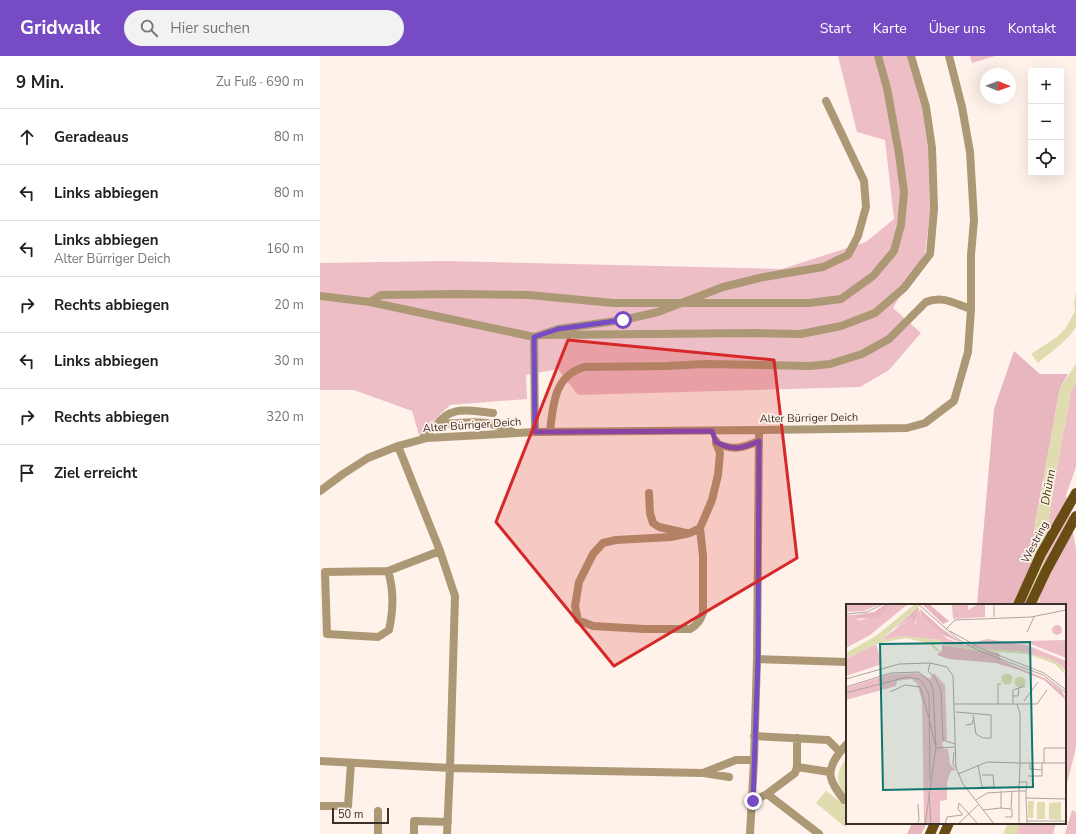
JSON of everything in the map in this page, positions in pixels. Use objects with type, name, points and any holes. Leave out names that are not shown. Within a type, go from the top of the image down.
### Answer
[{"type":"main road","name":"Westring","points":[[1018,604],[1041,554],[1076,493]]},
{"type":"main road","points":[[1030,604],[1046,571],[1076,516]]},
{"type":"main road","points":[[930,834],[935,824]]},
{"type":"main road","points":[[944,834],[948,824]]},
{"type":"lane","points":[[370,302],[381,295],[457,294],[529,295],[613,303],[810,303],[841,299],[873,276],[894,251],[901,226],[904,192],[899,154],[890,104],[878,56]]},
{"type":"lane","points":[[320,296],[370,302],[538,336],[748,333],[801,334],[841,326],[876,312],[904,288],[930,254],[934,209],[932,148],[926,107],[911,56]]},
{"type":"lane","name":"Alter Bürriger Deich","points":[[320,491],[368,458],[398,446],[427,438],[535,432],[907,428],[925,422],[954,401],[968,352],[971,309],[974,220],[970,152],[962,106],[949,56]]},
{"type":"lane","points":[[538,336],[558,329],[623,320],[658,312],[723,286],[823,267],[848,255],[858,236],[866,207],[864,181],[826,101]]},
{"type":"lane","points":[[550,432],[552,407],[557,392],[564,380],[574,370],[585,367],[705,364],[810,366],[830,364],[862,354],[889,339],[926,302],[934,299],[943,299],[971,309]]},
{"type":"lane","points":[[535,432],[538,336]]},
{"type":"lane","points":[[434,428],[447,414],[455,411],[492,413]]},
{"type":"lane","points":[[422,439],[440,424],[481,422],[499,426],[516,433]]},
{"type":"lane","points":[[750,834],[753,801],[754,736],[758,659],[759,430]]},
{"type":"lane","points":[[700,528],[690,534],[671,537],[616,540],[603,544],[592,554],[579,582],[574,606],[578,620],[593,626],[690,630],[700,621],[703,613],[703,556],[700,528],[712,500],[718,475],[720,453],[712,431]]},
{"type":"lane","points":[[716,442],[726,447],[737,448],[749,446],[759,441]]},
{"type":"lane","points":[[398,446],[440,551],[455,596],[447,834]]},
{"type":"lane","points":[[649,493],[650,513],[653,523],[659,527],[690,534]]},
{"type":"lane","points":[[388,571],[391,581],[389,630],[378,637],[327,634],[325,572],[388,571],[440,551]]},
{"type":"lane","points":[[758,659],[846,662]]},
{"type":"lane","points":[[754,736],[828,740],[840,752]]},
{"type":"lane","points":[[753,801],[767,794],[795,773],[797,767],[796,738]]},
{"type":"lane","points":[[844,800],[834,785],[830,772],[833,761],[846,745]]},
{"type":"lane","points":[[703,773],[736,760],[754,760]]},
{"type":"lane","points":[[320,761],[450,768],[703,773],[729,777]]},
{"type":"lane","points":[[320,806],[348,806],[351,763]]},
{"type":"lane","points":[[797,767],[830,772]]},
{"type":"lane","points":[[767,794],[819,834]]},
{"type":"lane","points":[[378,811],[378,834]]},
{"type":"lane","points":[[414,834],[414,820],[448,822]]},
{"type":"highlighted area","points":[[568,340],[774,360],[797,558],[614,666],[496,522]]},
{"type":"shaded area","points":[[838,56],[907,56],[922,107],[928,149],[930,212],[925,253],[893,308],[921,333],[889,370],[860,387],[578,395],[558,369],[526,375],[527,399],[450,405],[419,435],[412,411],[354,390],[320,390],[320,263],[445,261],[782,269],[866,242],[894,219],[885,140],[857,132]]},
{"type":"shaded area","points":[[970,56],[995,56],[972,63]]},
{"type":"shaded area","points":[[1014,351],[1040,374],[1068,374],[1060,388],[1035,524],[1027,604],[977,604],[994,409]]},
{"type":"shaded area","points":[[1076,382],[1076,467],[1066,495],[1076,549],[1076,747],[1066,788],[1066,604],[1039,604],[1044,551],[1071,391]]},
{"type":"shaded area","points":[[1072,810],[1076,812],[1076,834],[1065,834]]},
{"type":"shaded area","points":[[912,824],[926,824],[921,834],[907,834]]},
{"type":"shaded area","points":[[1019,824],[1056,824],[1053,834],[1017,834]]},
{"type":"water","points":[[1076,291],[1076,326],[1074,331],[1065,341],[1038,363],[1031,354],[1057,337],[1066,328],[1075,311],[1074,303]]},
{"type":"water","name":"Dhünn","points":[[1076,364],[1076,382],[1071,391],[1052,498],[1044,551],[1039,604],[1027,604],[1035,524],[1060,388]]},
{"type":"water","points":[[846,759],[846,797],[841,789],[838,778],[840,768]]},
{"type":"water","points":[[826,791],[846,806],[846,824],[847,824],[845,827],[816,803]]},
{"type":"water","points":[[1008,824],[1019,824],[1017,834],[1003,834]]},
{"type":"route","points":[[623,320],[558,329],[542,336],[534,337],[535,432],[712,431],[716,442],[726,447],[737,448],[749,446],[759,441],[758,659],[754,736],[753,801]]}]
